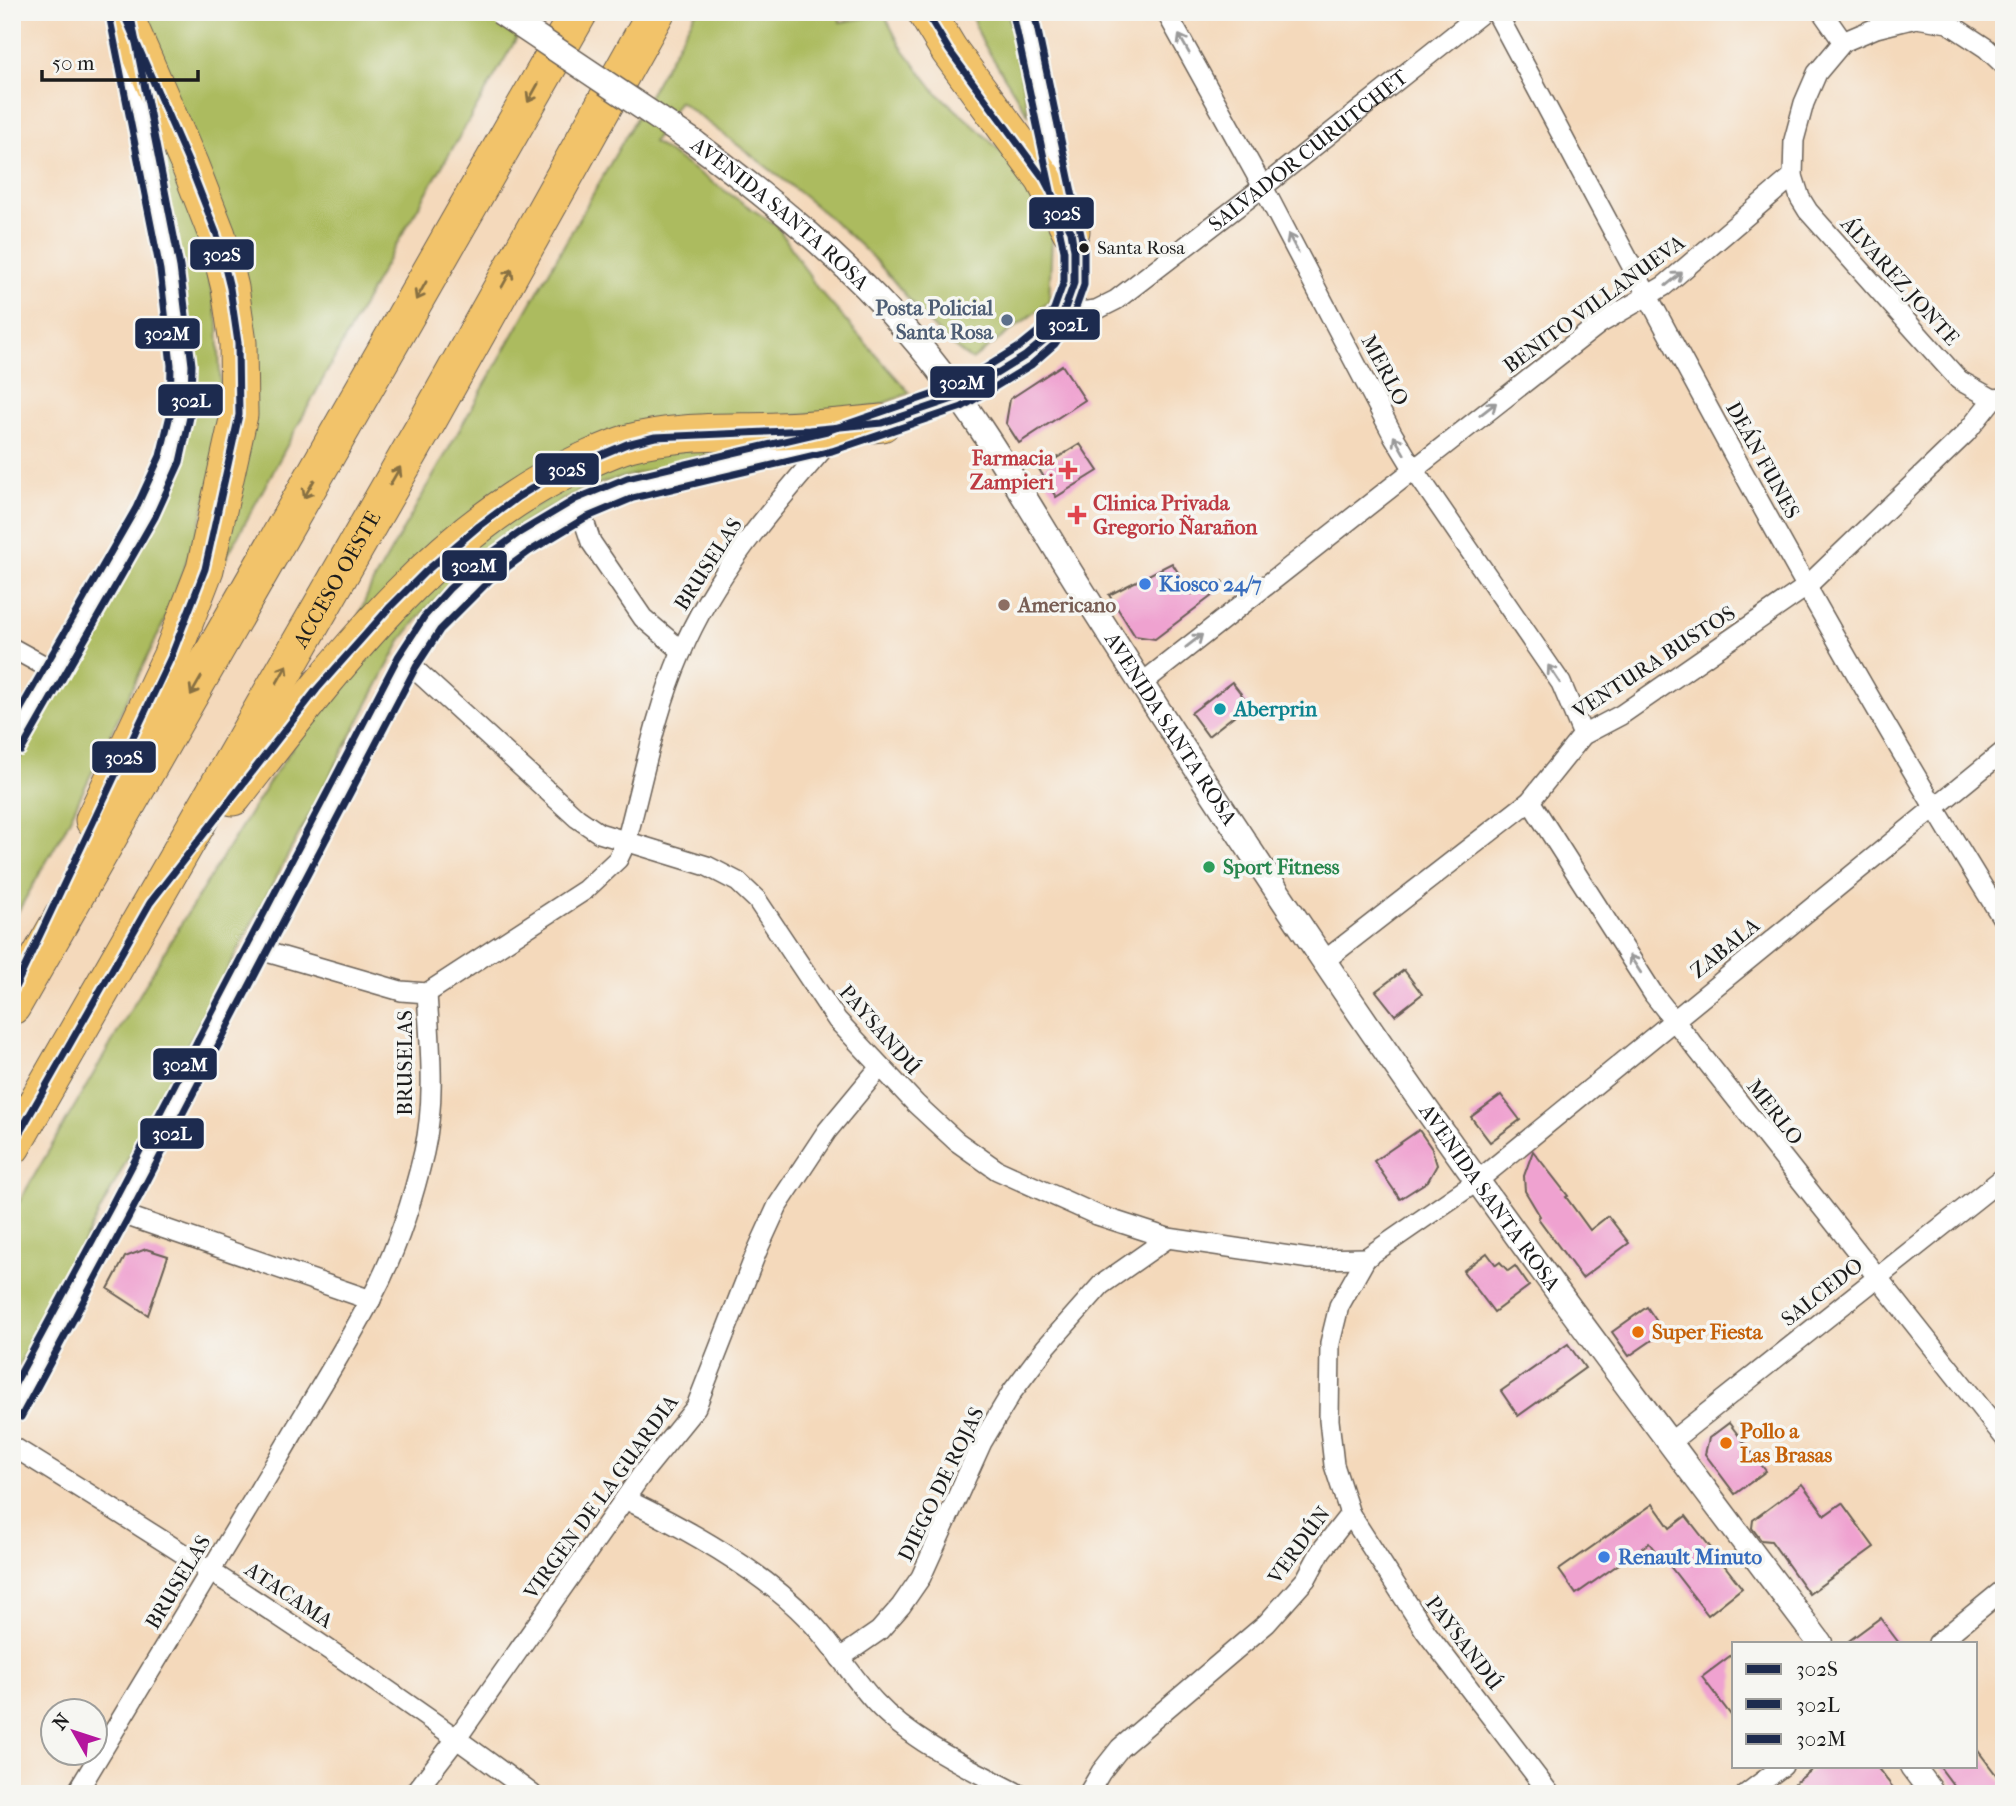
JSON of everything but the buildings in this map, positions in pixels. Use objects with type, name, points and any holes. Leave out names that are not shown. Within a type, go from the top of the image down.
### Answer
[{"type":"highway","points":[[12,995],[171,657],[205,569],[239,415],[238,342],[230,288],[217,235],[190,166],[121,12]]},
{"type":"highway","points":[[12,1006],[579,12]]},
{"type":"highway","name":"ACCESO OESTE","points":[[12,1146],[426,424],[656,12]]},
{"type":"highway","points":[[926,12],[949,50],[1044,179],[1071,231]]},
{"type":"highway","points":[[150,903],[317,689],[389,608],[470,533],[518,497],[555,474],[627,444],[655,437],[808,430],[882,423]]},
{"type":"street","points":[[12,746],[145,513],[170,459],[180,416],[182,365],[170,268],[121,12]]},
{"type":"street","name":"AVENIDA SANTA ROSA","points":[[500,12],[694,142],[757,189],[816,238],[914,339],[959,397],[1141,684],[1324,961],[1476,1181],[1819,1642]]},
{"type":"street","points":[[12,1412],[120,1213],[407,662],[432,624],[457,596],[524,541],[580,509],[630,488],[830,441],[959,397],[1025,356],[1048,337],[1063,314],[1074,283],[1074,250],[1023,12]]},
{"type":"street","name":"MERLO","points":[[1166,12],[1413,468],[1560,683],[1583,735]]},
{"type":"street","name":"SALVADOR CURUTCHET","points":[[1063,314],[1096,310],[1116,300],[1483,12]]},
{"type":"street","name":"DEÁN FUNES","points":[[1496,12],[1646,295],[1807,587],[1933,809],[2004,921]]},
{"type":"street","points":[[1822,12],[1843,42]]},
{"type":"street","points":[[1793,176],[1794,139],[1804,103],[1817,73],[1843,42],[1876,28],[1916,18],[1952,18],[2004,65]]},
{"type":"street","name":"BENITO VILLANUEVA","points":[[1141,684],[1599,324],[1680,274],[1793,176]]},
{"type":"street","name":"ÁLVAREZ JONTE","points":[[1793,176],[1800,198],[1808,211],[1959,380],[1998,399]]},
{"type":"street","name":"VENTURA BUSTOS","points":[[1324,961],[1530,801],[1583,735],[1621,715],[1807,587],[1998,399]]},
{"type":"street","name":"BRUSELAS","points":[[76,1794],[371,1300],[395,1247],[413,1194],[431,1109],[428,993],[585,890],[618,859],[626,842],[667,688],[682,651],[712,592],[743,547],[778,500],[830,441]]},
{"type":"street","points":[[580,509],[592,542],[643,618],[682,651]]},
{"type":"street","points":[[12,648],[54,671]]},
{"type":"street","name":"PAYSANDÚ","points":[[407,662],[577,818],[599,833],[707,866],[738,882],[757,900],[837,1020],[916,1104],[956,1141],[997,1170],[1097,1215],[1168,1238],[1310,1259],[1366,1258]]},
{"type":"street","name":"ZABALA","points":[[1476,1181],[2004,751]]},
{"type":"street","name":"MERLO","points":[[1530,801],[1654,995],[2004,1437]]},
{"type":"street","points":[[256,949],[401,991],[428,993]]},
{"type":"street","name":"VIRGEN DE LA GUARDIA","points":[[414,1794],[457,1738],[645,1470],[696,1407],[757,1251],[778,1205],[827,1131],[880,1067]]},
{"type":"street","name":"SALCEDO","points":[[1669,1443],[2004,1177]]},
{"type":"street","name":"VERDÚN","points":[[1088,1794],[1101,1772],[1121,1748],[1267,1623],[1306,1579],[1321,1551],[1350,1514],[1334,1465],[1329,1420],[1330,1343],[1339,1306],[1366,1258],[1476,1181]]},
{"type":"street","points":[[120,1213],[371,1300]]},
{"type":"street","name":"DIEGO DE ROJAS","points":[[839,1658],[879,1631],[901,1606],[920,1577],[982,1442],[1012,1392],[1046,1347],[1101,1285],[1168,1238]]},
{"type":"street","name":"ATACAMA","points":[[12,1446],[212,1570],[457,1738],[532,1794]]},
{"type":"street","points":[[625,1499],[678,1526],[775,1589],[808,1619],[877,1703],[908,1729],[949,1757],[1019,1794]]},
{"type":"street","name":"PAYSANDÚ","points":[[1350,1514],[1426,1632],[1550,1794]]},
{"type":"street","points":[[1939,1642],[2004,1589]]},
{"type":"street","points":[[1746,1794],[1780,1768]]},
{"type":"street","points":[[1914,1768],[1933,1794]]},
{"type":"green space","points":[[136,12],[532,12],[388,259],[205,597],[249,326]]},
{"type":"green space","points":[[696,12],[839,12],[840,22],[877,16],[877,12],[883,12],[900,45],[936,92],[1025,175],[1052,236],[1049,302],[972,360],[942,336],[877,263],[820,209],[679,101],[653,142],[777,226],[817,288],[910,393],[874,407],[622,435],[359,615],[371,586]]},
{"type":"green space","points":[[970,12],[1008,12],[1029,116],[982,41]]},
{"type":"green space","points":[[151,121],[197,216],[218,322],[221,400],[216,465],[199,527],[165,620],[64,831],[12,922],[12,761],[157,510],[190,401]]},
{"type":"green space","points":[[767,439],[584,488],[495,540],[424,611],[402,639],[12,1378],[12,1214],[176,932],[266,787],[347,666],[471,543],[617,459]]},
{"type":"transit line","name":"302S","points":[[12,994],[171,657],[205,569],[239,415],[238,343],[230,288],[217,235],[123,12]]},
{"type":"transit line","name":"302L","points":[[21,751],[155,517],[180,462],[190,417],[192,365],[180,267],[130,12]]},
{"type":"transit line","name":"302S","points":[[12,1146],[150,903],[317,689],[389,608],[425,572],[479,526],[555,474],[627,444],[655,437],[809,430],[882,423],[959,397],[1025,356],[1048,337],[1063,314],[1074,283],[1071,231],[1044,179],[949,50],[926,12]]},
{"type":"transit line","name":"302L","points":[[21,1417],[416,667],[440,630],[490,580],[530,551],[585,518],[633,498],[832,451],[962,407],[1031,365],[1055,344],[1072,319],[1084,285],[1084,249],[1034,12]]},
{"type":"transit line","name":"302M","points":[[12,724],[136,508],[160,456],[170,415],[171,365],[160,270],[109,14]]},
{"type":"transit line","name":"302M","points":[[12,1389],[110,1208],[398,657],[424,617],[449,589],[476,564],[519,533],[576,499],[627,478],[827,431],[954,387],[1019,347],[1040,330],[1054,309],[1064,281],[1064,251],[1013,14]]},
{"type":"place","name":"Santa Rosa","points":[[1084,248]]},
{"type":"place","name":"Posta Policial Santa Rosa","points":[[1007,320]]},
{"type":"place","name":"Farmacia Zampieri","points":[[1068,470]]},
{"type":"place","name":"Clinica Privada Gregorio Ñarañon","points":[[1077,515]]},
{"type":"place","name":"Kiosco 24/7","points":[[1145,584]]},
{"type":"place","name":"Americano","points":[[1004,605]]},
{"type":"place","name":"Aberprin","points":[[1220,709]]},
{"type":"place","name":"Sport Fitness","points":[[1209,867]]},
{"type":"place","name":"Super Fiesta","points":[[1638,1332]]},
{"type":"place","name":"Pollo a Las Brasas","points":[[1726,1443]]},
{"type":"place","name":"Renault Minuto","points":[[1604,1557]]}]
